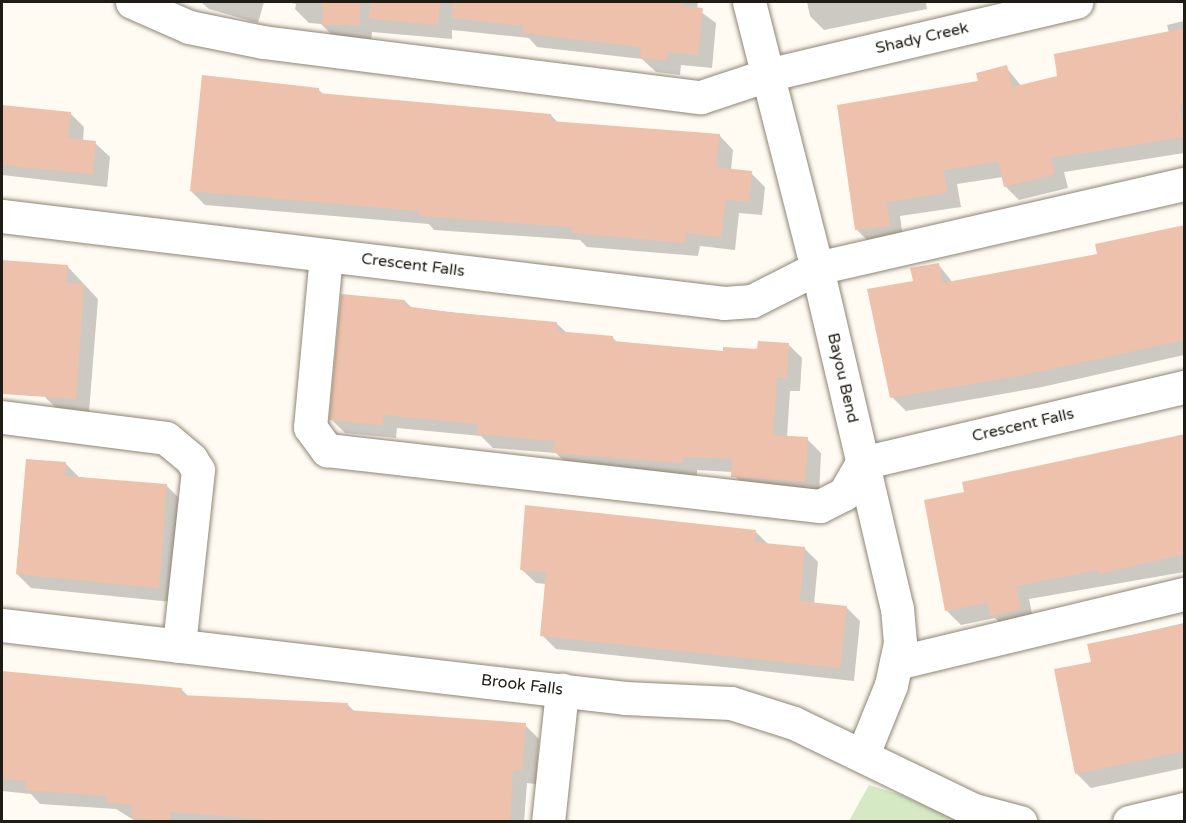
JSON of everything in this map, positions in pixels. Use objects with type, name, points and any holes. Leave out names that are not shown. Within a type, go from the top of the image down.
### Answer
[{"type":"street","name":"Shady Creek","points":[[132,2],[189,27],[263,42],[701,96],[767,75],[1077,2]]},
{"type":"street","name":"Bayou Bend","points":[[749,2],[817,268],[897,608],[900,643],[891,685],[863,754]]},
{"type":"street","name":"Crescent Falls","points":[[2,216],[724,303],[752,301],[817,268],[1185,184]]},
{"type":"street","points":[[326,255],[310,427],[327,450],[819,506],[844,494],[862,463]]},
{"type":"street","name":"Crescent Falls","points":[[862,463],[1185,387]]},
{"type":"street","points":[[2,417],[166,438],[191,459],[198,470],[179,646]]},
{"type":"street","points":[[896,663],[1185,594]]},
{"type":"street","name":"Brook Falls","points":[[2,625],[562,690],[731,703],[794,723],[863,754],[974,810],[1020,822]]},
{"type":"street","points":[[548,822],[562,690]]},
{"type":"street","points":[[1129,822],[1185,809]]},
{"type":"green space","points":[[869,785],[901,795],[959,821],[849,821]]},
{"type":"building","points":[[322,2],[360,2],[360,25],[322,25]]},
{"type":"building","points":[[370,2],[440,2],[438,25],[369,19]]},
{"type":"building","points":[[453,2],[683,2],[683,6],[703,8],[698,55],[668,52],[667,61],[640,58],[641,47],[522,33],[523,26],[452,18]]},
{"type":"building","points":[[1185,28],[1185,103],[1180,104],[1185,137],[1051,158],[1055,174],[1004,187],[998,162],[944,170],[947,193],[887,202],[890,226],[855,230],[837,105],[978,81],[976,73],[1007,65],[1012,87],[1057,76],[1054,54]]},
{"type":"building","points":[[202,75],[319,88],[318,93],[551,114],[551,121],[720,134],[716,167],[752,171],[749,202],[726,199],[721,237],[686,233],[685,243],[571,233],[572,227],[419,216],[419,211],[190,191]]},
{"type":"building","points":[[2,105],[71,112],[68,138],[96,141],[93,174],[2,165]]},
{"type":"building","points":[[1185,225],[1185,340],[1028,374],[890,398],[867,289],[913,281],[910,268],[939,263],[942,283],[1097,254],[1095,244]]},
{"type":"building","points":[[2,260],[68,265],[66,283],[84,284],[76,399],[2,394]]},
{"type":"building","points":[[341,294],[405,300],[405,306],[455,313],[557,322],[556,331],[613,336],[613,341],[723,351],[723,347],[757,349],[758,341],[789,343],[787,378],[777,377],[773,435],[808,437],[805,482],[731,477],[732,459],[683,457],[683,463],[553,453],[554,441],[477,434],[478,424],[384,415],[383,425],[329,420]]},
{"type":"building","points":[[1185,434],[1185,554],[1099,574],[1098,570],[1016,586],[1021,610],[990,616],[988,603],[945,611],[924,500],[964,492],[962,482]]},
{"type":"building","points":[[26,459],[66,462],[65,476],[167,484],[159,588],[16,574]]},
{"type":"building","points":[[525,505],[756,530],[755,542],[805,547],[800,601],[847,606],[840,668],[540,636],[546,572],[520,570]]},
{"type":"building","points":[[1185,624],[1185,751],[1075,774],[1054,669],[1091,662],[1087,644]]},
{"type":"building","points":[[2,671],[182,688],[181,695],[348,703],[347,710],[526,723],[522,770],[513,770],[510,822],[301,822],[170,812],[170,821],[131,818],[132,805],[106,802],[107,796],[25,790],[26,781],[2,779]]}]
